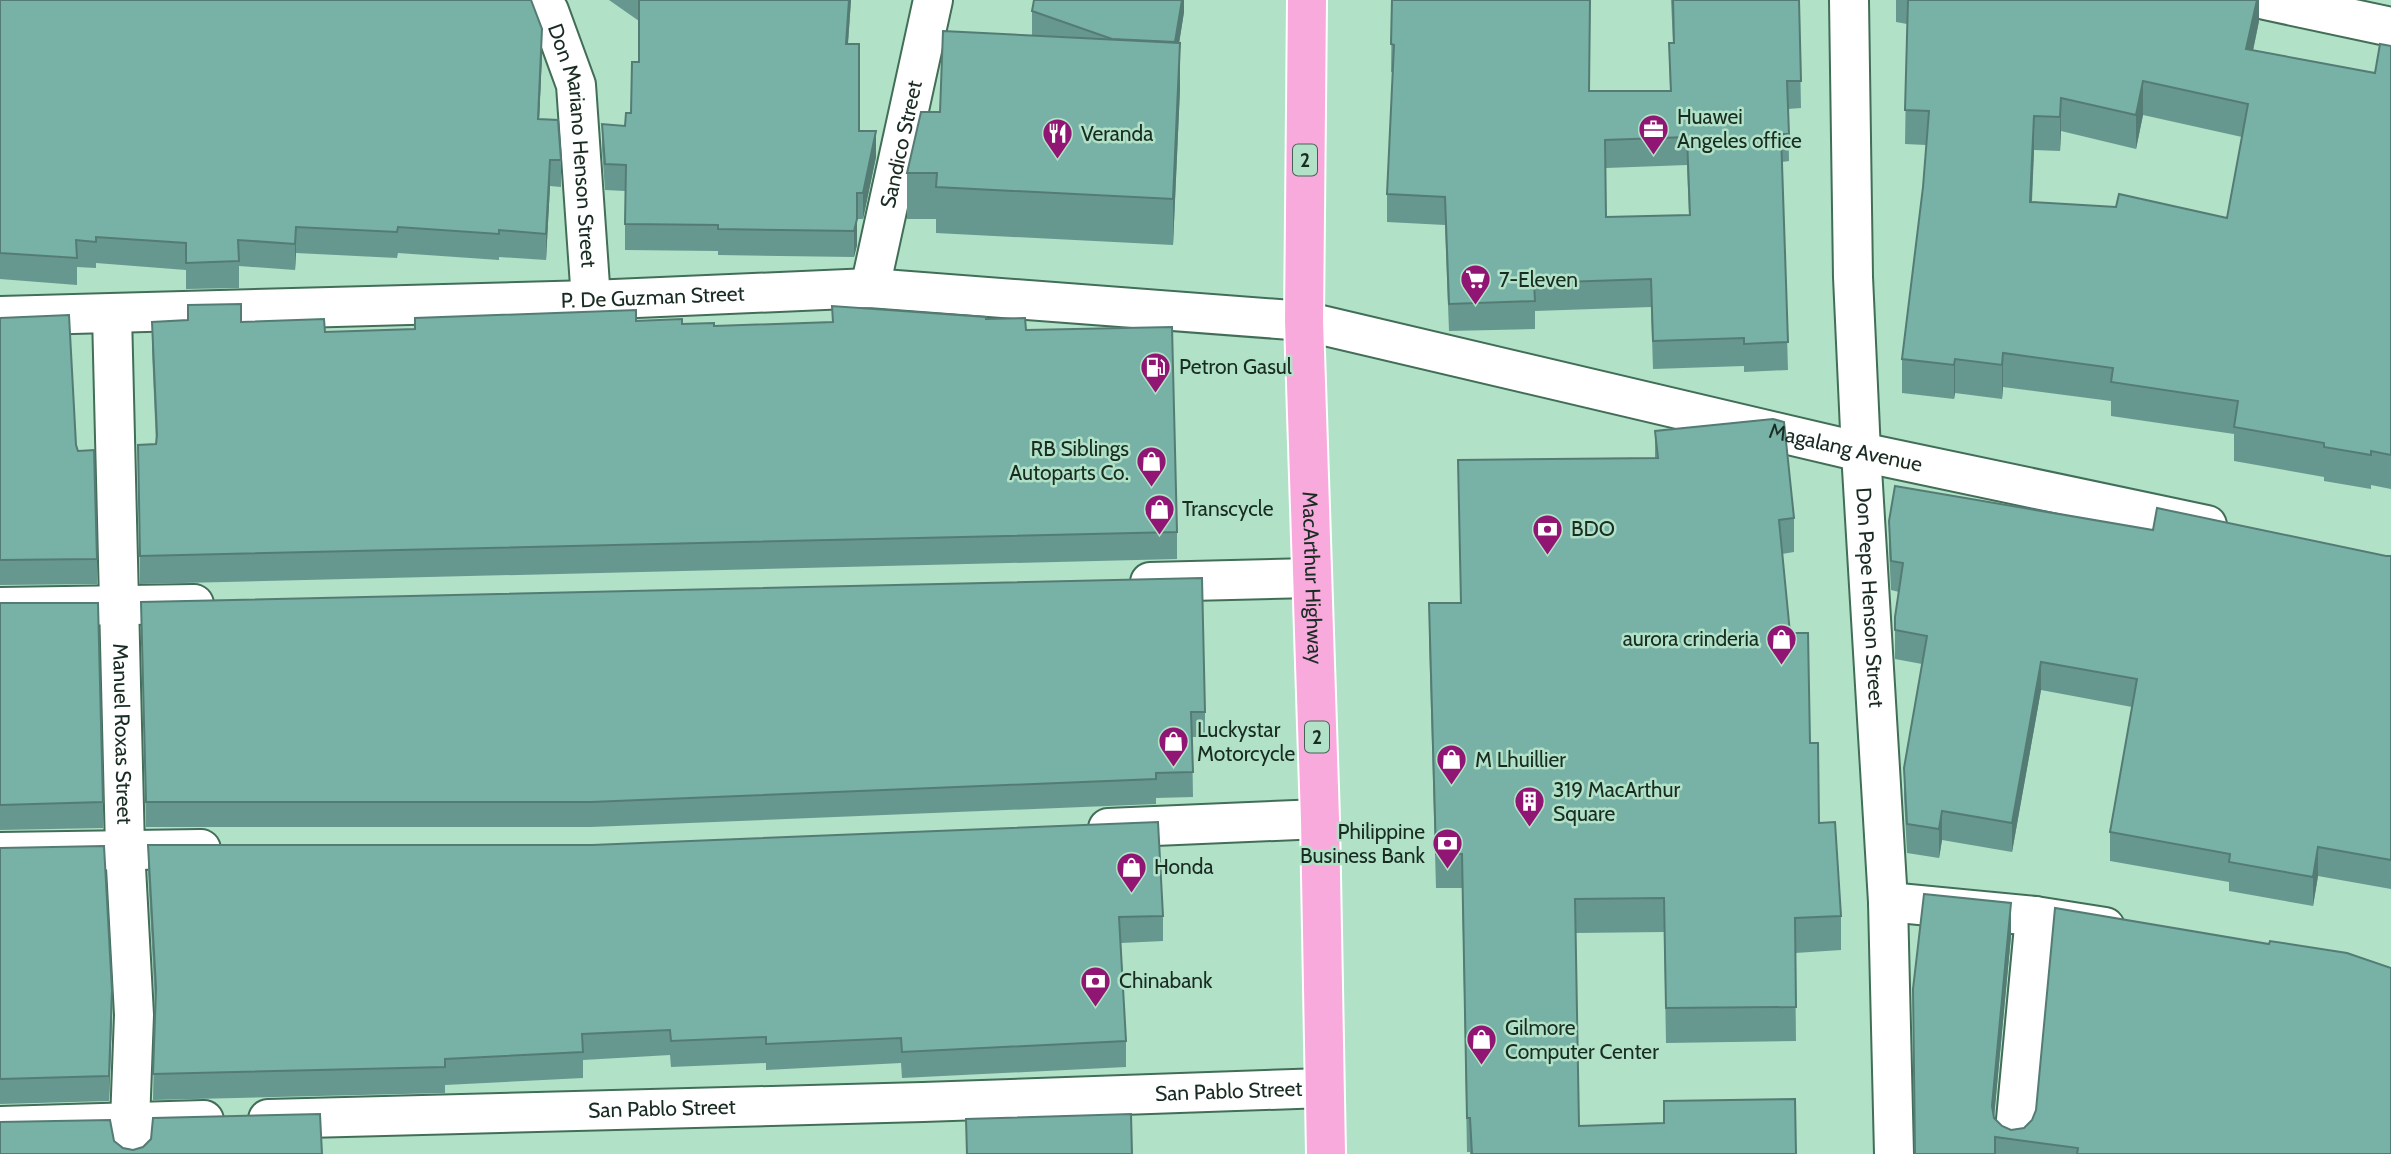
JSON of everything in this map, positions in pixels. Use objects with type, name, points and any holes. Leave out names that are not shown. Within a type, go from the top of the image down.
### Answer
[{"type":"highway","name":"MacArthur Highway","points":[[1307,0],[1304,321],[1320,819],[1326,1154]]},
{"type":"street","name":"Don Mariano Henson Street","points":[[535,0],[549,11],[576,85],[591,300]]},
{"type":"street","name":"Sandico Street","points":[[870,288],[933,0]]},
{"type":"street","name":"Don Pepe Henson Street","points":[[1849,0],[1853,277],[1888,902],[1894,1154]]},
{"type":"street","points":[[2265,0],[2391,27]]},
{"type":"street","name":"P. De Guzman Street","points":[[0,316],[591,300],[870,288],[1304,321]]},
{"type":"street","name":"Manuel Roxas Street","points":[[111,314],[125,849],[134,1015],[131,1138]]},
{"type":"street","name":"Magalang Avenue","points":[[1304,321],[1861,452],[2242,533]]},
{"type":"street","points":[[1117,583],[1311,578]]},
{"type":"street","points":[[0,607],[231,604]]},
{"type":"street","points":[[1071,829],[1320,819]]},
{"type":"street","points":[[0,852],[234,849]]},
{"type":"street","points":[[1888,902],[2035,916],[2145,933]]},
{"type":"street","points":[[2014,1141],[2035,916]]},
{"type":"street","name":"San Pablo Street","points":[[0,1126],[131,1138],[923,1102],[1324,1088]]},
{"type":"building","points":[[0,0],[531,0],[542,29],[538,119],[558,120],[561,160],[550,160],[546,234],[499,230],[499,234],[398,227],[397,232],[296,227],[295,244],[238,240],[239,261],[186,263],[186,243],[96,237],[96,242],[76,240],[77,258],[0,253]]},
{"type":"building","points":[[639,0],[849,0],[846,44],[859,44],[859,131],[876,131],[863,193],[857,193],[854,231],[718,229],[718,225],[625,224],[626,165],[605,164],[602,124],[625,126],[626,113],[631,113],[632,62],[639,62]]},
{"type":"building","points":[[1034,0],[1182,0],[1175,42],[1112,39],[1032,11]]},
{"type":"building","points":[[1392,0],[1590,0],[1589,91],[1671,91],[1669,43],[1674,43],[1673,0],[1799,0],[1801,81],[1787,81],[1789,134],[1781,134],[1788,342],[1744,344],[1744,338],[1653,341],[1651,279],[1534,283],[1535,301],[1449,304],[1445,197],[1387,194],[1394,45],[1391,44]],"holes":[[[1687,137],[1690,215],[1606,217],[1605,140]]]},
{"type":"building","points":[[1908,0],[2257,0],[2246,49],[2375,73],[2380,44],[2391,46],[2391,455],[2371,451],[2371,455],[2324,447],[2324,443],[2234,427],[2238,401],[2111,382],[2113,368],[2003,353],[2002,365],[1955,359],[1954,365],[1902,359],[1923,187],[1929,111],[1905,110]],"holes":[[[2143,81],[2248,104],[2227,218],[2119,194],[2116,207],[2030,202],[2034,116],[2060,117],[2061,98],[2136,115]]]},
{"type":"building","name":"Veranda","points":[[943,31],[1180,43],[1173,199],[936,187],[937,173],[907,173],[921,112],[940,112]]},
{"type":"building","points":[[241,304],[241,322],[324,319],[325,332],[415,329],[415,318],[636,310],[636,321],[682,319],[682,324],[714,323],[714,326],[833,322],[832,306],[986,319],[1025,318],[1026,330],[1172,327],[1177,532],[140,556],[138,445],[156,444],[157,435],[152,322],[188,320],[188,305]]},
{"type":"building","points":[[69,315],[76,445],[78,451],[94,450],[97,559],[0,560],[0,318]]},
{"type":"building","points":[[1773,419],[1784,422],[1794,518],[1779,520],[1790,633],[1808,633],[1810,743],[1818,743],[1819,823],[1835,822],[1841,916],[1795,918],[1796,1007],[1666,1008],[1664,898],[1575,899],[1579,1126],[1664,1123],[1664,1101],[1795,1099],[1796,1154],[1472,1154],[1470,1118],[1467,1118],[1462,854],[1436,854],[1429,603],[1461,603],[1458,460],[1658,458],[1655,431]]},
{"type":"building","points":[[1895,486],[2153,530],[2157,508],[2391,556],[2391,860],[2318,847],[2313,877],[2229,862],[2230,854],[2110,832],[2137,679],[2041,662],[2012,823],[1942,811],[1939,829],[1907,824],[1904,768],[1927,636],[1895,630],[1903,563],[1891,561],[1889,521]]},
{"type":"building","points":[[1202,578],[1205,712],[1191,712],[1193,772],[1156,773],[1156,779],[591,802],[146,802],[141,602]]},
{"type":"building","points":[[0,603],[98,603],[103,802],[0,805]]},
{"type":"building","points":[[1158,822],[1163,916],[1119,917],[1126,1041],[902,1052],[901,1038],[766,1044],[766,1037],[671,1041],[670,1030],[582,1034],[583,1052],[445,1059],[445,1067],[153,1074],[156,988],[148,845],[592,845]]},
{"type":"building","points":[[104,846],[112,990],[109,1076],[0,1079],[0,848]]},
{"type":"building","points":[[1924,894],[2011,903],[1992,1106],[1994,1118],[2002,1126],[2011,1130],[2024,1128],[2032,1120],[2036,1110],[2055,908],[2269,944],[2270,941],[2347,953],[2391,968],[2391,1154],[2077,1154],[2078,1148],[1995,1137],[1995,1154],[1915,1154],[1913,989]]},
{"type":"building","points":[[320,1114],[322,1154],[0,1154],[0,1122],[110,1120],[114,1141],[123,1148],[133,1150],[143,1147],[151,1139],[153,1118]]},
{"type":"building","points":[[1131,1114],[1132,1154],[967,1154],[966,1119]]},
{"type":"place","name":"Huawei Angeles office","points":[[1654,156]]},
{"type":"place","name":"Veranda","points":[[1058,161]]},
{"type":"place","name":"7-Eleven","points":[[1476,307]]},
{"type":"place","name":"Petron Gasul","points":[[1156,394]]},
{"type":"place","name":"RB Siblings Autoparts Co.","points":[[1152,488]]},
{"type":"place","name":"Transcycle","points":[[1159,536]]},
{"type":"place","name":"BDO","points":[[1548,556]]},
{"type":"place","name":"aurora crinderia","points":[[1782,666]]},
{"type":"place","name":"Luckystar Motorcycle","points":[[1174,769]]},
{"type":"place","name":"M Lhuillier","points":[[1452,787]]},
{"type":"place","name":"319 MacArthur Square","points":[[1530,829]]},
{"type":"place","name":"Philippine Business Bank","points":[[1448,871]]},
{"type":"place","name":"Honda","points":[[1131,894]]},
{"type":"place","name":"Chinabank","points":[[1096,1008]]},
{"type":"place","name":"Gilmore Computer Center","points":[[1482,1067]]}]
